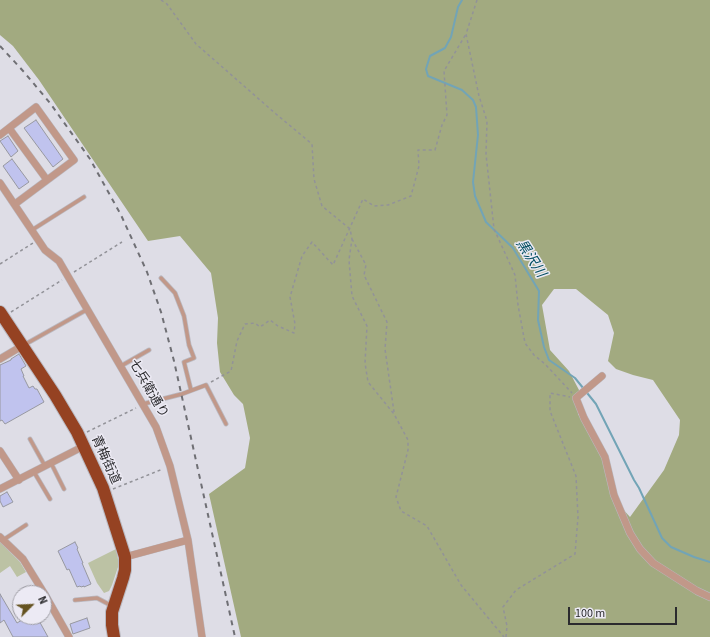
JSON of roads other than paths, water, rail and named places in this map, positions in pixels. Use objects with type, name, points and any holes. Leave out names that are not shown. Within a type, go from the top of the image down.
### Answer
[{"type":"highway","name":"青梅街道","points":[[0,312],[55,395],[81,441],[104,492],[124,557],[125,570],[113,606],[111,617],[114,637]]},
{"type":"street","points":[[0,134],[36,107],[74,160],[15,204]]},
{"type":"street","points":[[9,128],[47,180]]},
{"type":"street","name":"七兵衛通り","points":[[1,186],[15,204],[45,250],[59,261],[156,427],[170,466],[188,540],[202,637]]},
{"type":"street","points":[[0,359],[22,346]]},
{"type":"street","points":[[602,376],[576,398],[584,418],[605,457],[614,495],[630,533],[640,549],[654,563],[697,592],[710,597]]},
{"type":"street","points":[[0,489],[48,465],[81,441]]},
{"type":"street","points":[[0,451],[19,480]]},
{"type":"street","points":[[2,538],[23,559],[39,585]]},
{"type":"street","points":[[124,557],[188,540]]},
{"type":"street","points":[[52,607],[69,637]]},
{"type":"lane","points":[[32,230],[84,198]]},
{"type":"lane","points":[[161,278],[175,293],[184,316],[189,345],[194,358],[184,362],[191,390]]},
{"type":"lane","points":[[22,346],[88,309]]},
{"type":"lane","points":[[121,366],[149,350]]},
{"type":"lane","points":[[143,404],[206,385],[226,424]]},
{"type":"lane","points":[[30,439],[64,489]]},
{"type":"lane","points":[[34,472],[50,500]]},
{"type":"lane","points":[[2,538],[26,525]]},
{"type":"lane","points":[[76,600],[97,598],[113,606]]},
{"type":"waterway","name":"黒沢川","points":[[462,0],[458,7],[451,37],[445,48],[430,56],[426,69],[428,76],[462,90],[473,100],[476,107],[478,135],[473,182],[475,196],[486,222],[513,248],[539,291],[538,320],[544,347],[549,360],[575,378],[596,404],[639,488],[662,538],[671,547],[710,562]]},
{"type":"railway","points":[[0,46],[50,103],[90,159],[121,215],[147,272],[161,312],[174,361],[235,637]]}]
